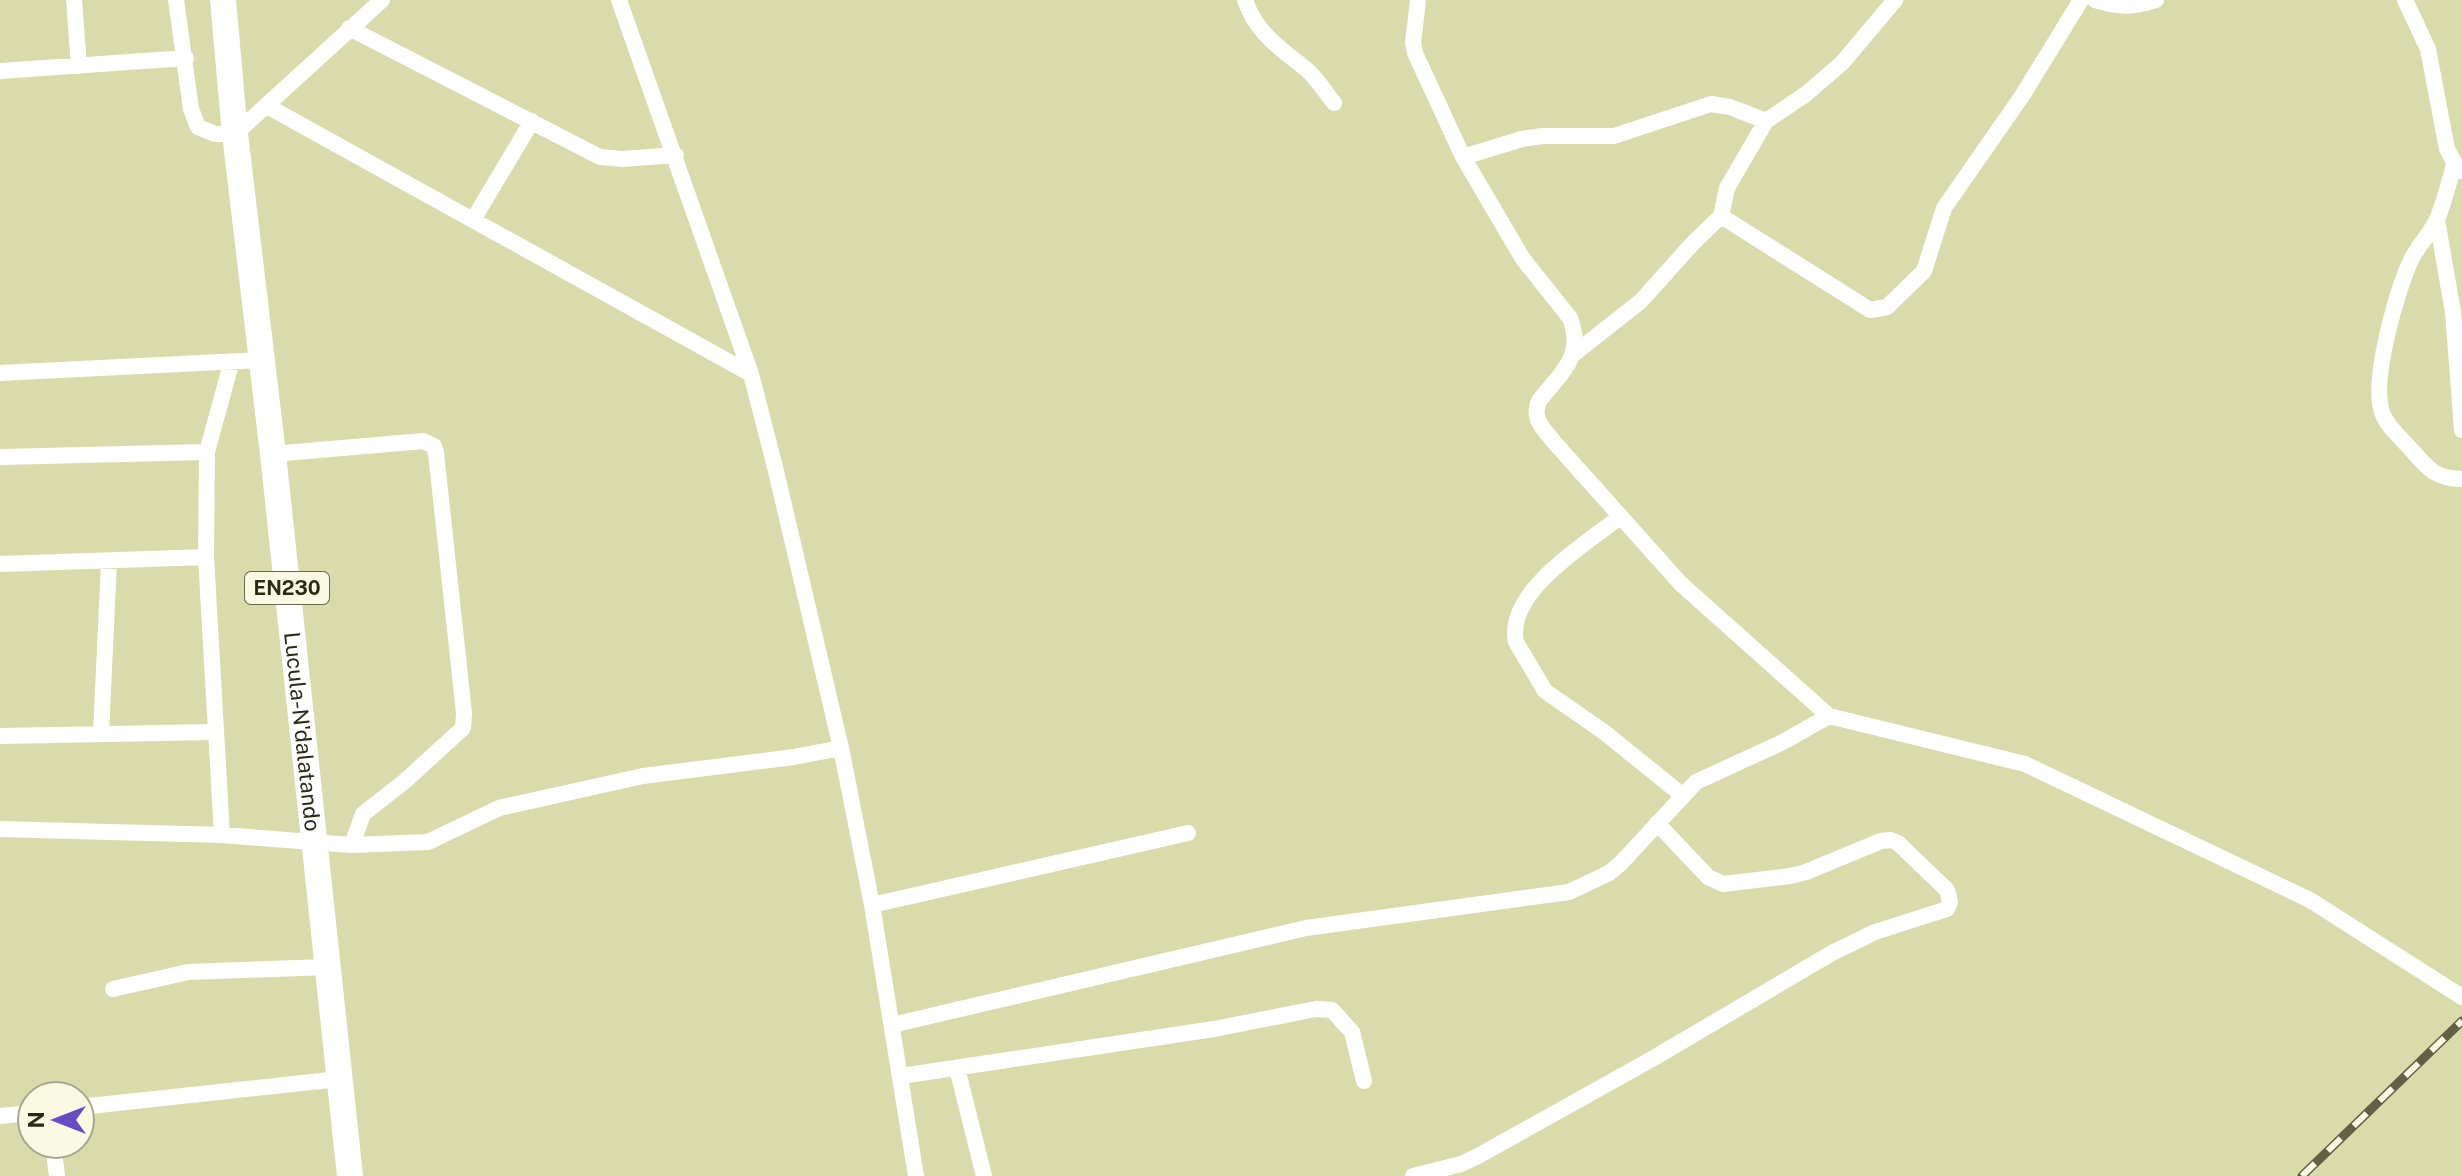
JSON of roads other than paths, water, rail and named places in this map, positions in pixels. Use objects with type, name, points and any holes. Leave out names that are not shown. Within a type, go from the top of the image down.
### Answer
[{"type":"highway","name":"Lucula-N'dalatando","points":[[223,0],[235,134],[273,454],[350,1176]]},
{"type":"street","points":[[74,0],[79,66]]},
{"type":"street","points":[[176,0],[191,109],[198,127],[215,134],[235,134],[382,0]]},
{"type":"street","points":[[619,0],[751,374],[841,748],[872,905],[916,1176]]},
{"type":"street","points":[[1245,0],[1266,37],[1308,71],[1334,103]]},
{"type":"street","points":[[1418,0],[1413,43],[1415,53],[1463,157],[1523,259],[1570,318],[1576,341],[1575,353]]},
{"type":"street","points":[[1895,0],[1842,63],[1806,94],[1766,121],[1731,180],[1721,216],[1641,301],[1575,353],[1539,401],[1535,409],[1537,420],[1681,584],[1829,716],[2025,764],[2310,900],[2462,997]]},
{"type":"street","points":[[1721,216],[1870,310],[1887,307],[1924,271],[1944,208],[2022,96],[2081,0]]},
{"type":"street","points":[[2095,0],[2117,7],[2129,7],[2156,0]]},
{"type":"street","points":[[2405,0],[2428,49],[2447,149],[2458,170],[2437,220],[2412,257],[2398,293],[2382,365],[2379,397],[2382,414],[2393,430],[2432,472],[2445,479],[2462,479]]},
{"type":"street","points":[[349,28],[600,157],[622,159],[676,155]]},
{"type":"street","points":[[0,71],[186,58]]},
{"type":"street","points":[[1463,157],[1542,136],[1614,136],[1711,104],[1730,107],[1766,121]]},
{"type":"street","points":[[267,106],[751,374]]},
{"type":"street","points":[[473,220],[532,121]]},
{"type":"street","points":[[2437,220],[2453,312],[2462,430]]},
{"type":"street","points":[[0,373],[231,364],[261,360]]},
{"type":"street","points":[[222,835],[206,557],[207,452],[231,364]]},
{"type":"street","points":[[273,454],[423,441],[434,446],[436,453],[464,713],[463,728],[363,814],[352,845]]},
{"type":"street","points":[[0,457],[207,452]]},
{"type":"street","points":[[1620,517],[1548,573],[1517,615],[1514,625],[1516,642],[1545,691],[1604,732],[1682,795]]},
{"type":"street","points":[[0,564],[206,557]]},
{"type":"street","points":[[101,734],[109,561]]},
{"type":"street","points":[[892,1025],[1306,928],[1569,892],[1609,873],[1696,782],[1783,742],[1829,716]]},
{"type":"street","points":[[0,736],[215,732]]},
{"type":"street","points":[[0,829],[222,835],[352,845],[428,842],[499,808],[643,776],[841,748]]},
{"type":"street","points":[[1413,1176],[1461,1164],[1478,1156],[1652,1059],[1832,953],[1875,932],[1947,909],[1950,902],[1947,890],[1898,843],[1891,840],[1872,844],[1806,872],[1723,884],[1708,877],[1657,823]]},
{"type":"street","points":[[872,905],[1188,833]]},
{"type":"street","points":[[113,989],[188,972],[327,967]]},
{"type":"street","points":[[901,1076],[1214,1029],[1316,1009],[1332,1010],[1352,1032],[1364,1081]]},
{"type":"street","points":[[957,1068],[984,1176]]},
{"type":"street","points":[[96,1105],[339,1079]]},
{"type":"railway","points":[[2302,1176],[2462,1021]]}]
